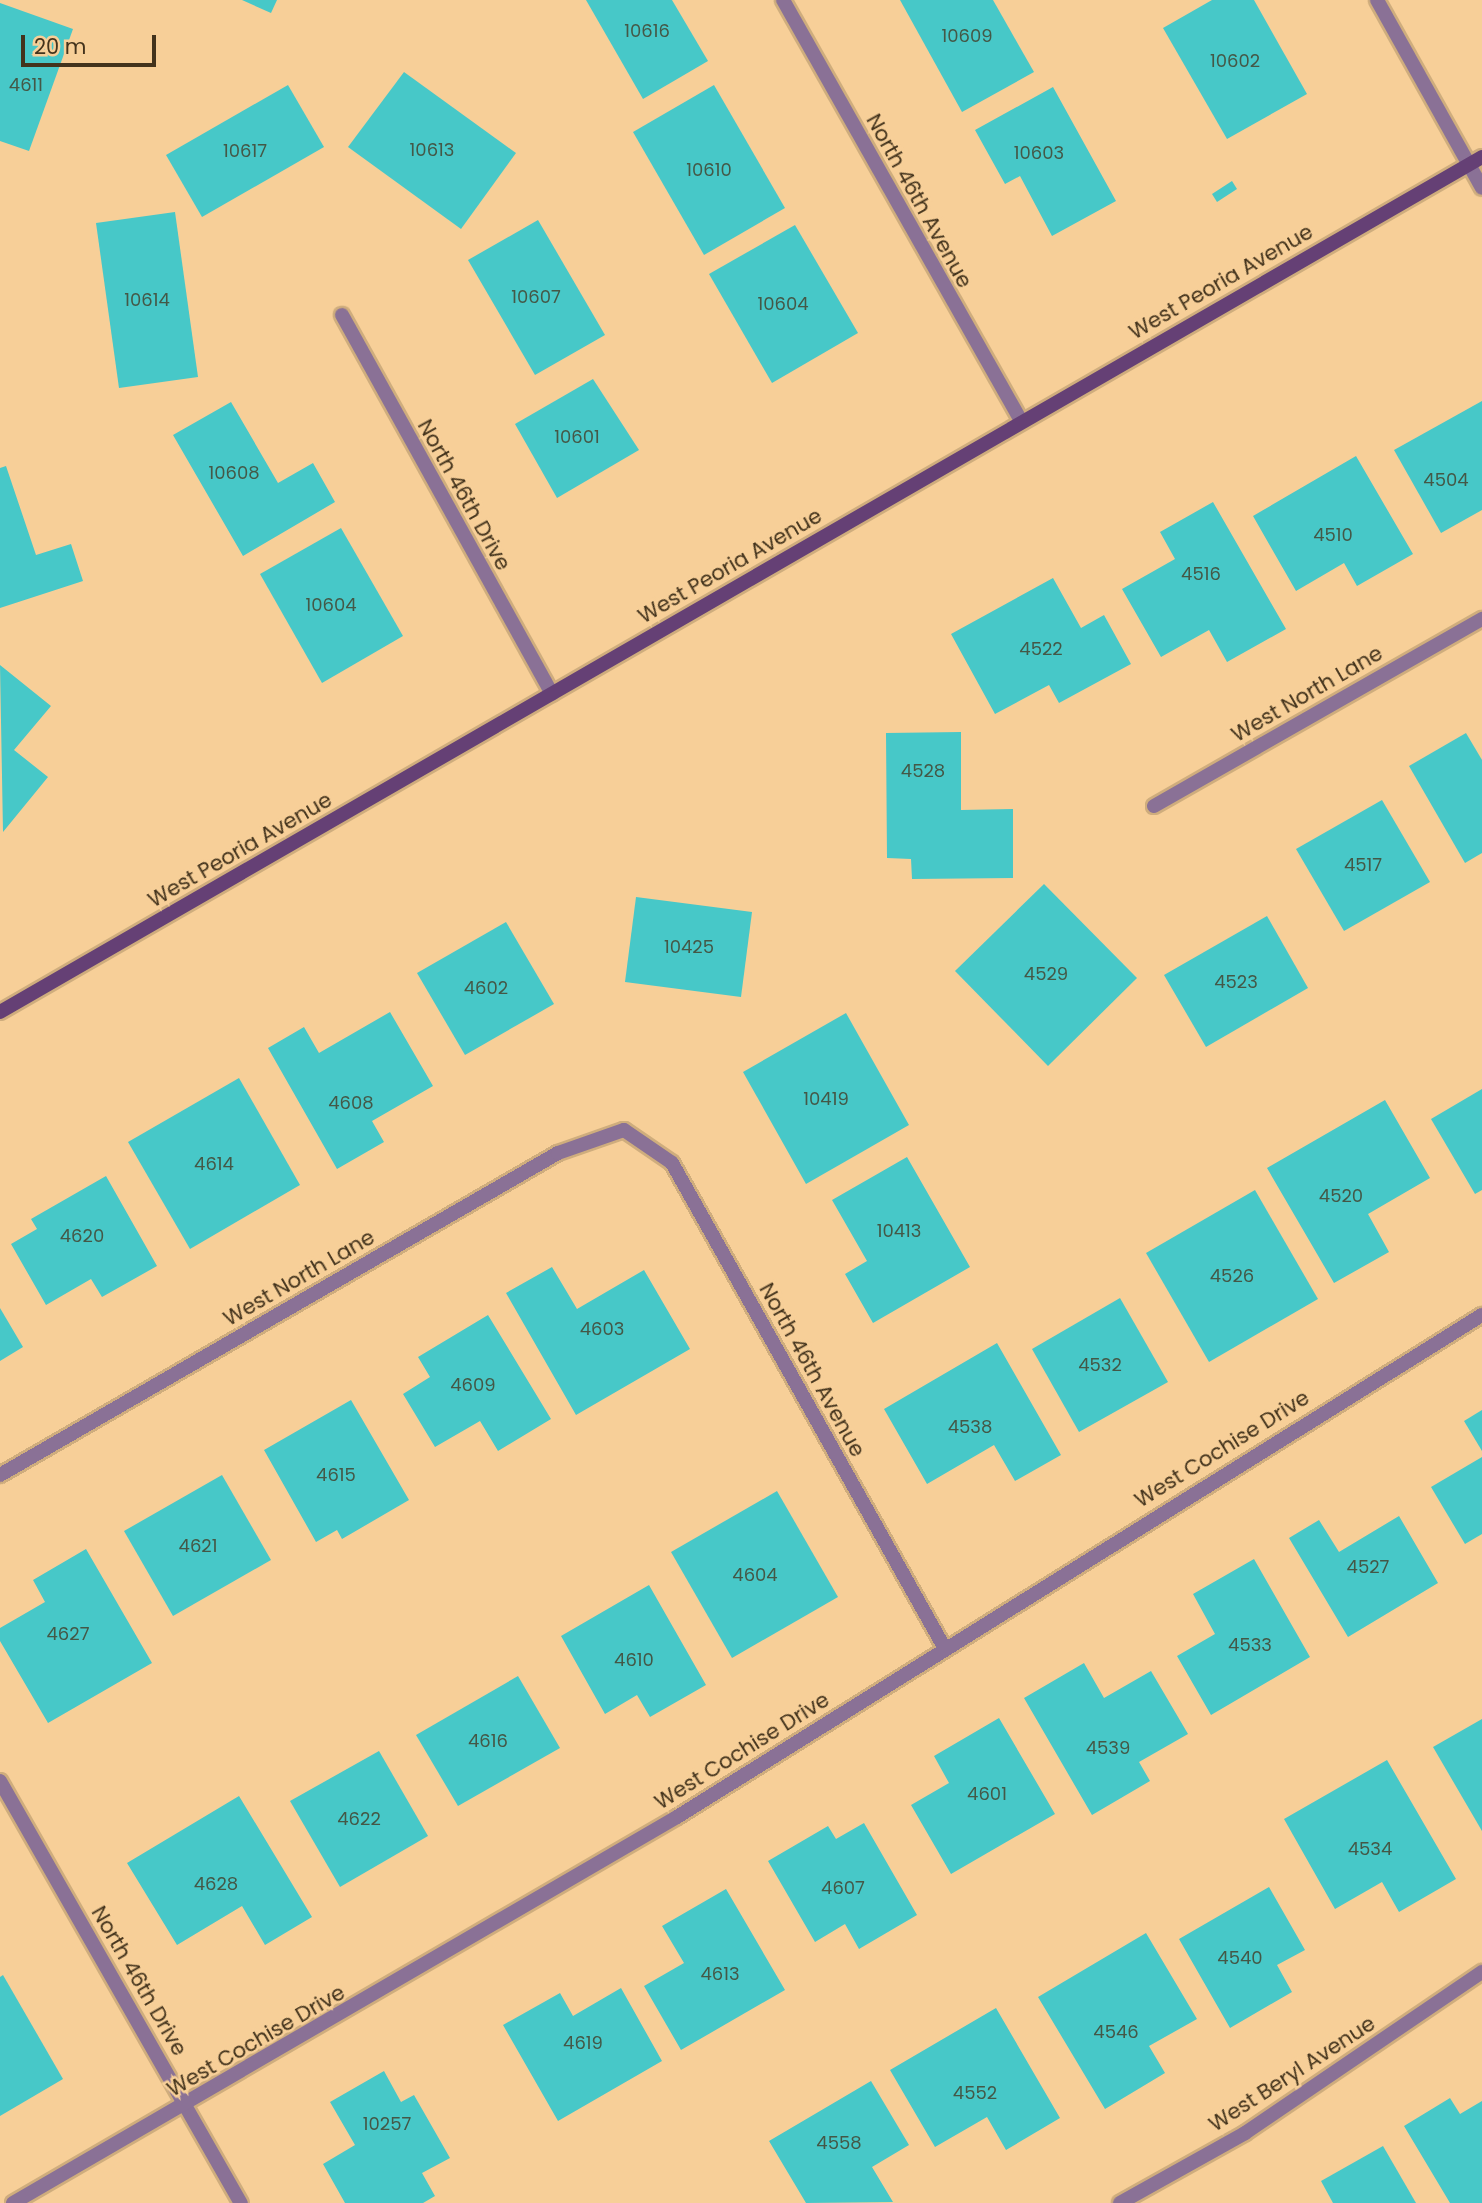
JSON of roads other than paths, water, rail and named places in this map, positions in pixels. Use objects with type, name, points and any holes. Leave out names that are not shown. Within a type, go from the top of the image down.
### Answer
[{"type":"main road","name":"West Peoria Avenue","points":[[0,1012],[1482,157]]},
{"type":"street","name":"North 46th Avenue","points":[[783,0],[1021,421]]},
{"type":"street","points":[[1377,0],[1482,188]]},
{"type":"street","name":"North 46th Drive","points":[[342,315],[552,694]]},
{"type":"street","name":"West North Lane","points":[[1154,806],[1482,619]]},
{"type":"street","name":"North 46th Avenue","points":[[624,1130],[672,1163],[944,1647]]},
{"type":"street","name":"West North Lane","points":[[0,1475],[558,1153],[624,1130]]},
{"type":"street","name":"West Cochise Drive","points":[[13,2203],[186,2106],[677,1817],[944,1647],[1482,1315]]},
{"type":"street","name":"North 46th Drive","points":[[0,1780],[241,2203]]},
{"type":"street","name":"West Beryl Avenue","points":[[1120,2203],[1245,2133],[1482,1972]]}]
